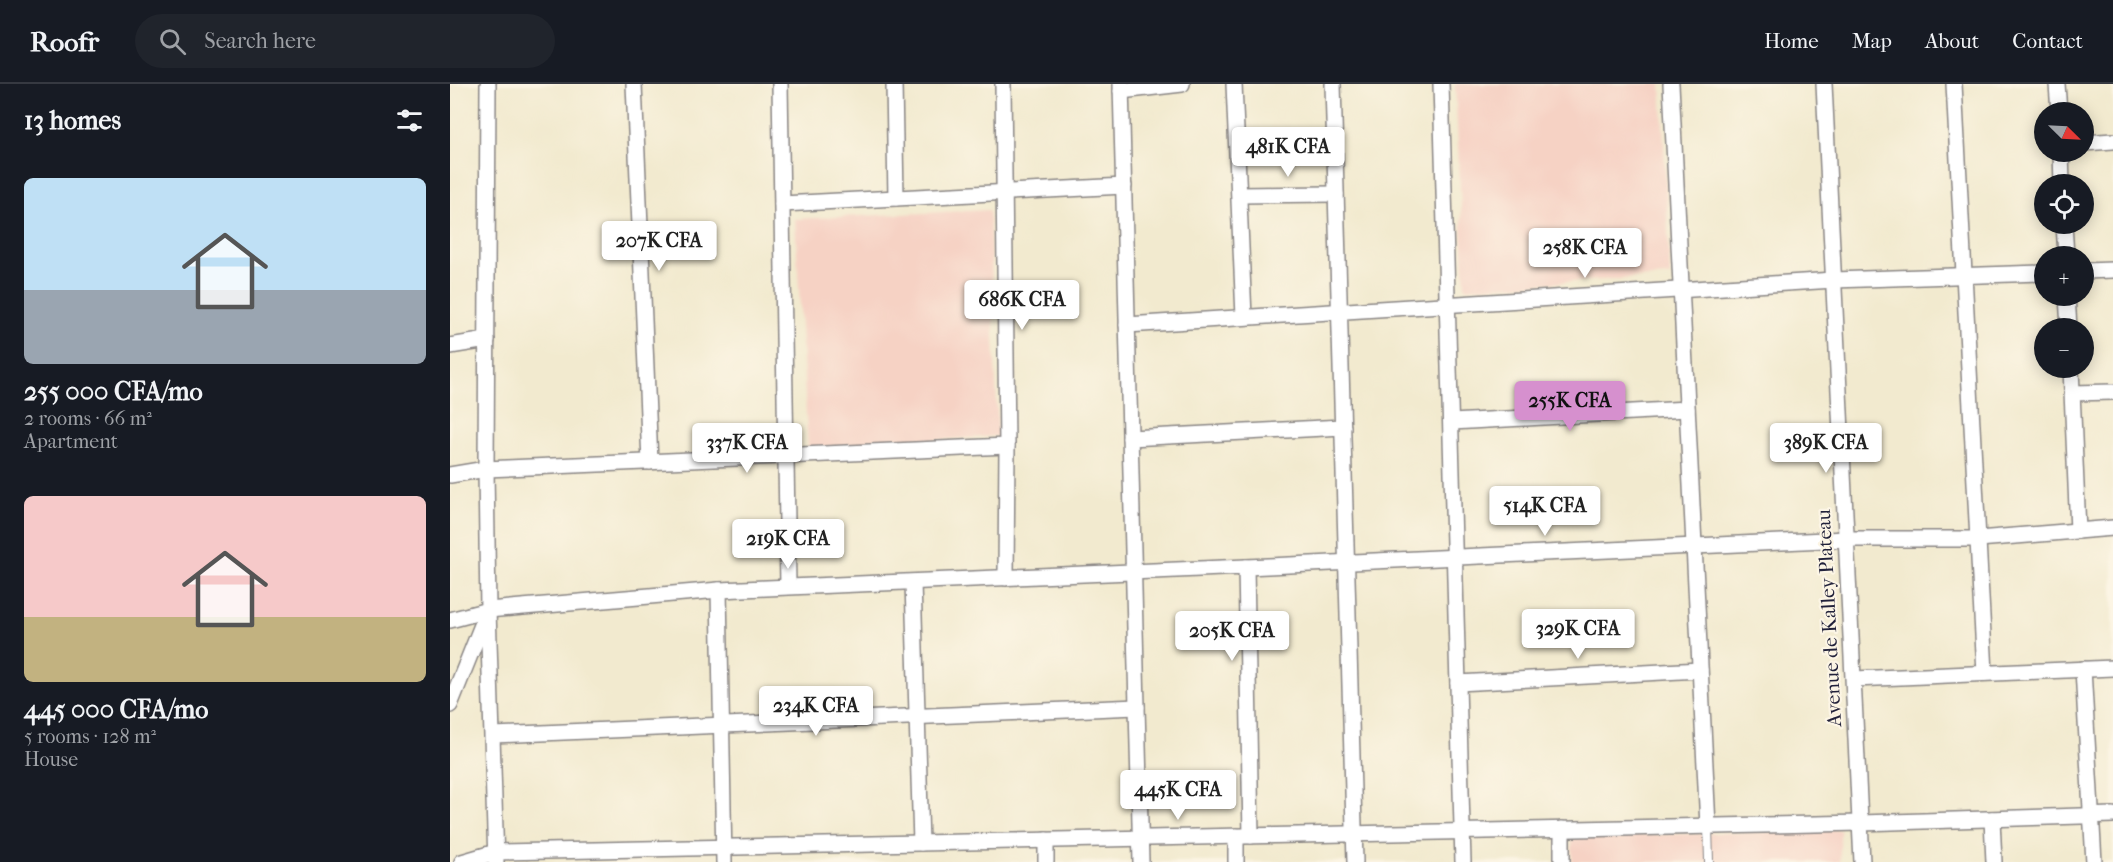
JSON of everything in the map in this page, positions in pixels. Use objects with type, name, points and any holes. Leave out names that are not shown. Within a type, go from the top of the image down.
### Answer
[{"type":"street","points":[[488,84],[486,469],[496,857]]},
{"type":"street","points":[[634,84],[650,462]]},
{"type":"street","points":[[780,84],[788,586]]},
{"type":"street","points":[[894,84],[896,198]]},
{"type":"street","points":[[1002,84],[1007,446],[1006,578]]},
{"type":"street","points":[[1141,862],[1121,87],[1182,84]]},
{"type":"street","points":[[1234,84],[1244,317]]},
{"type":"street","points":[[1333,84],[1355,862]]},
{"type":"street","points":[[1442,84],[1463,862]]},
{"type":"street","points":[[1671,84],[1708,826]]},
{"type":"street","name":"Avenue de Kalley Plateau","points":[[1824,84],[1862,862]]},
{"type":"street","points":[[1954,84],[1985,673]]},
{"type":"street","points":[[2057,84],[2058,102]]},
{"type":"street","points":[[2094,142],[2113,141]]},
{"type":"street","points":[[782,204],[1124,186]]},
{"type":"street","points":[[1240,195],[1336,194]]},
{"type":"street","points":[[2094,271],[2113,270]]},
{"type":"street","points":[[1127,325],[1834,279],[2034,273]]},
{"type":"street","points":[[450,346],[487,340]]},
{"type":"street","points":[[2071,378],[2078,531]]},
{"type":"street","points":[[2072,393],[2113,392]]},
{"type":"street","points":[[1452,422],[1687,409]]},
{"type":"street","points":[[1130,438],[1343,428]]},
{"type":"street","points":[[450,475],[486,469],[1007,446]]},
{"type":"street","points":[[450,620],[488,610],[788,586],[913,583],[1846,539],[1978,539],[2113,528]]},
{"type":"street","points":[[1236,862],[1244,836],[1246,567]]},
{"type":"street","points":[[913,583],[921,843]]},
{"type":"street","points":[[719,590],[724,855]]},
{"type":"street","points":[[450,705],[488,610]]},
{"type":"street","points":[[1854,679],[2113,668]]},
{"type":"street","points":[[2083,669],[2094,862]]},
{"type":"street","points":[[1458,683],[1700,670]]},
{"type":"street","points":[[493,735],[1137,707]]},
{"type":"street","points":[[462,862],[496,857],[724,855],[921,843],[1861,823],[2113,815]]},
{"type":"street","points":[[1992,819],[1994,862]]},
{"type":"street","points":[[1562,829],[1562,862]]},
{"type":"street","points":[[1046,840],[1046,862]]},
{"type":"lane","points":[[1708,826],[1709,862]]},
{"type":"shaded area","points":[[1455,84],[1661,84],[1670,276],[1465,288]]},
{"type":"shaded area","points":[[989,210],[998,436],[808,448],[795,219]]},
{"type":"shaded area","points":[[1840,830],[1840,862],[1572,862],[1572,837]]}]
